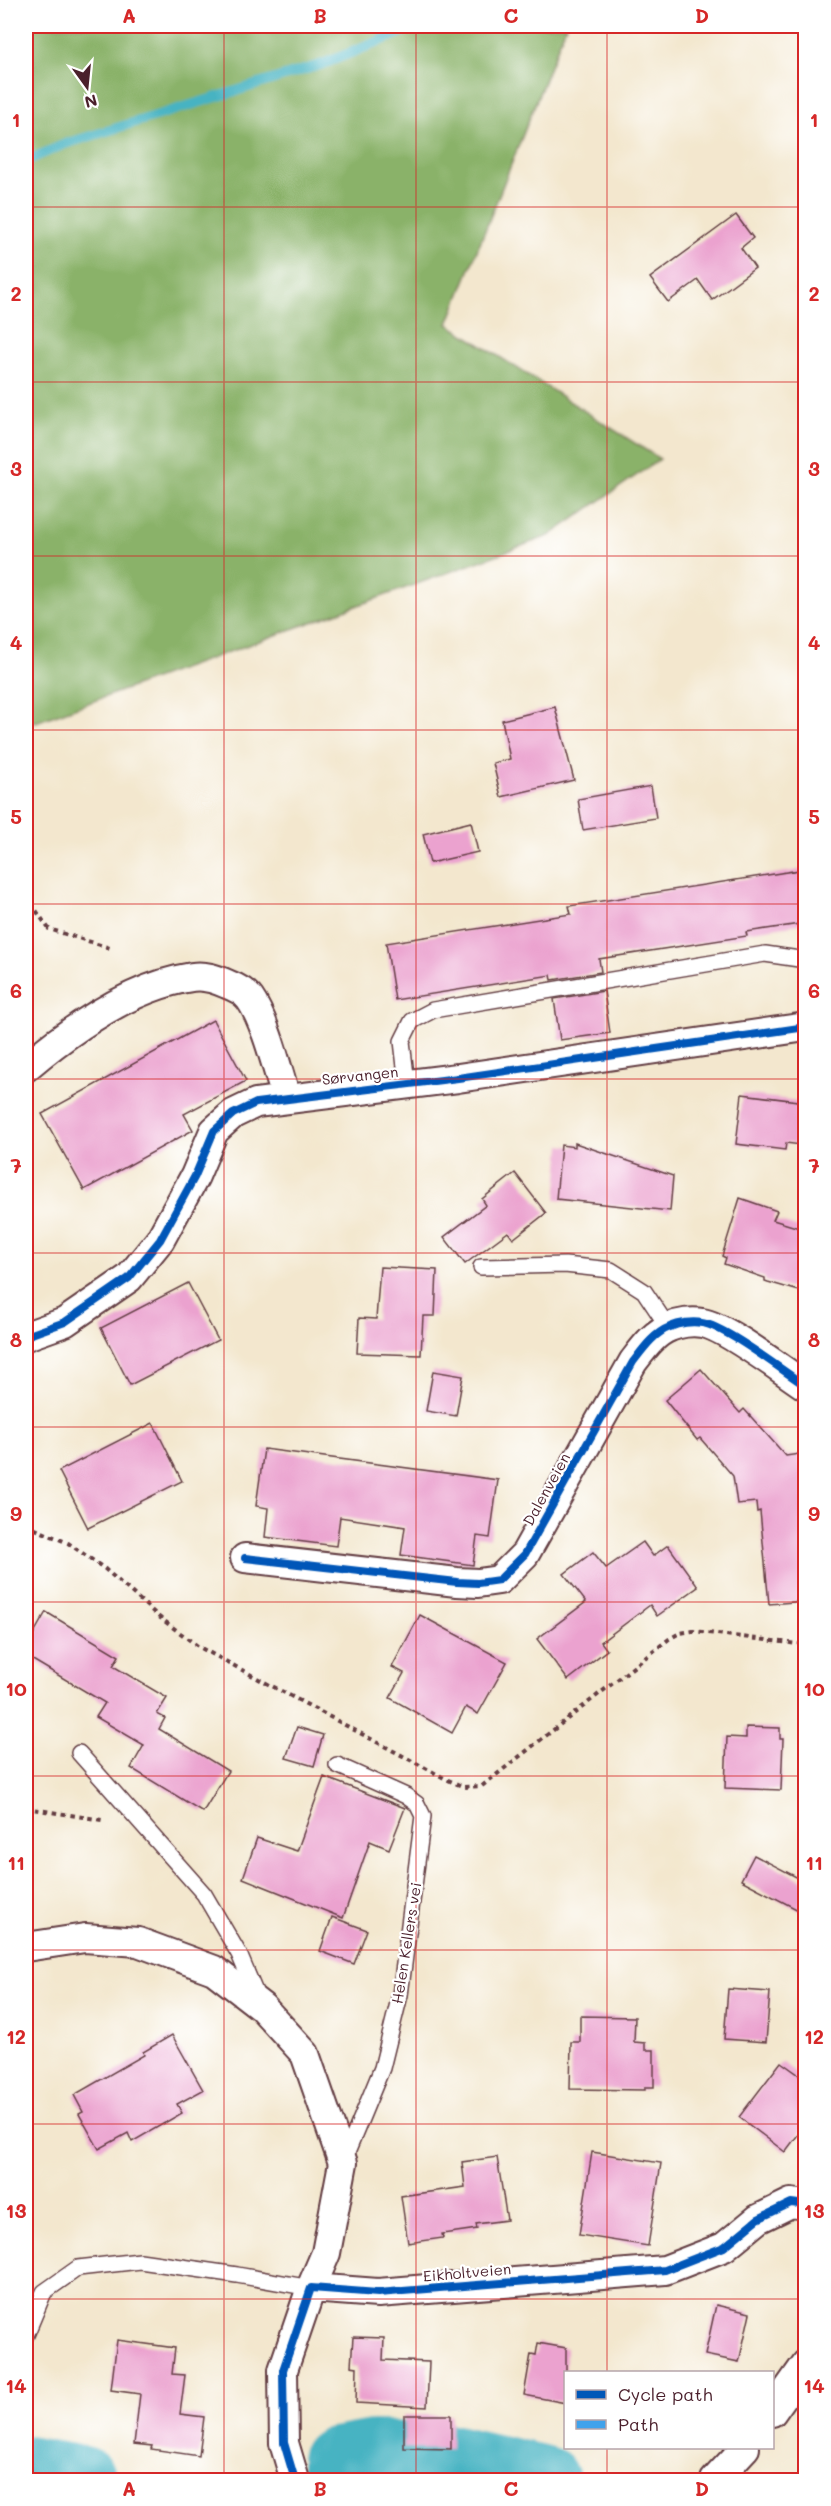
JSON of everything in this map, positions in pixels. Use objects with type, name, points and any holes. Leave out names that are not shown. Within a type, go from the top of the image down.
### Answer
[{"type":"street","points":[[26,1067],[52,1045],[95,1016],[127,999],[193,977],[212,977],[234,986],[249,997],[258,1014],[286,1097]]},
{"type":"street","name":"Sørvangen","points":[[26,1336],[65,1322],[129,1278],[160,1240],[195,1176],[214,1131],[233,1114],[256,1103],[286,1097],[407,1084],[806,1027]]},
{"type":"street","points":[[668,1327],[685,1323],[703,1323],[723,1331],[806,1386]]},
{"type":"street","name":"Dalenveien","points":[[245,1558],[457,1582],[478,1583],[499,1580],[525,1554],[633,1362],[650,1341],[668,1327]]},
{"type":"street","name":"Helen Kellers vei","points":[[26,1947],[85,1938],[138,1942],[214,1970],[262,2007],[305,2054],[343,2163],[326,2253],[311,2288]]},
{"type":"street","name":"Eikholtveien","points":[[311,2288],[378,2293],[665,2270],[724,2247],[758,2219],[791,2203],[806,2205]]},
{"type":"street","points":[[295,2481],[284,2443],[283,2370],[311,2288]]},
{"type":"street","points":[[774,2409],[806,2364]]},
{"type":"street","points":[[715,2481],[743,2449]]},
{"type":"lane","points":[[407,1084],[402,1041],[412,1021],[433,1010],[765,954],[806,960]]},
{"type":"lane","points":[[481,1267],[565,1265],[611,1270],[644,1291],[668,1327]]},
{"type":"lane","points":[[79,1753],[142,1827],[204,1894],[239,1954],[262,2007]]},
{"type":"lane","name":"Helen Kellers vei","points":[[337,1765],[406,1796],[417,1804],[423,1816],[400,1995],[382,2068],[343,2163]]},
{"type":"lane","points":[[26,2335],[44,2292],[78,2268],[140,2261],[311,2288]]},
{"type":"path","points":[[26,896],[50,929],[110,948]]},
{"type":"path","points":[[26,1525],[68,1543],[105,1569],[159,1617],[199,1647],[446,1779],[464,1786],[482,1786],[669,1639],[680,1633],[693,1631],[806,1645]]},
{"type":"path","points":[[26,1808],[142,1827]]},
{"type":"green space","points":[[26,26],[566,26],[448,324],[660,459],[549,536],[36,722],[26,719]]},
{"type":"building","points":[[736,215],[753,238],[741,248],[755,268],[712,300],[698,280],[668,302],[650,278]]},
{"type":"building","points":[[555,707],[574,780],[501,797],[493,763],[510,759],[502,720]]},
{"type":"building","points":[[651,786],[656,818],[583,830],[578,799]]},
{"type":"building","points":[[471,822],[478,852],[430,863],[423,834]]},
{"type":"building","points":[[806,869],[806,923],[746,932],[747,936],[599,959],[601,972],[552,980],[551,975],[395,1000],[386,943],[571,914],[569,906]]},
{"type":"building","points":[[604,991],[610,1033],[560,1040],[554,999]]},
{"type":"building","points":[[213,1020],[246,1081],[184,1114],[193,1130],[84,1190],[42,1114]]},
{"type":"building","points":[[742,1094],[806,1102],[801,1145],[786,1143],[785,1150],[736,1144]]},
{"type":"building","points":[[575,1143],[673,1176],[670,1211],[556,1199],[561,1145],[575,1147]]},
{"type":"building","points":[[515,1173],[546,1213],[513,1239],[508,1232],[465,1264],[444,1237],[486,1205],[482,1199]]},
{"type":"building","points":[[740,1198],[777,1211],[773,1220],[806,1230],[806,1293],[765,1281],[765,1278],[724,1264],[726,1258],[722,1256]]},
{"type":"building","points":[[380,1267],[437,1270],[435,1316],[423,1316],[421,1355],[357,1353],[359,1318],[376,1319]]},
{"type":"building","points":[[188,1283],[218,1340],[130,1385],[101,1328]]},
{"type":"building","points":[[701,1369],[740,1413],[744,1409],[786,1456],[799,1454],[806,1501],[806,1601],[769,1604],[760,1511],[757,1512],[756,1502],[737,1504],[733,1476],[700,1438],[697,1440],[665,1400]]},
{"type":"building","points":[[433,1371],[463,1376],[456,1416],[426,1411]]},
{"type":"building","points":[[153,1423],[182,1481],[88,1528],[59,1471]]},
{"type":"building","points":[[264,1449],[498,1480],[490,1538],[477,1536],[473,1565],[401,1555],[405,1527],[340,1517],[336,1546],[265,1537],[268,1508],[256,1506]]},
{"type":"building","points":[[643,1542],[653,1556],[668,1545],[698,1587],[657,1616],[650,1605],[601,1642],[607,1650],[568,1680],[537,1639],[586,1602],[564,1574],[593,1552],[606,1568]]},
{"type":"building","points":[[46,1612],[119,1656],[113,1666],[167,1698],[157,1714],[165,1718],[159,1729],[228,1771],[203,1812],[131,1768],[144,1745],[96,1717],[105,1703],[26,1656],[26,1647]]},
{"type":"building","points":[[420,1615],[507,1662],[478,1714],[466,1707],[452,1733],[390,1698],[404,1673],[392,1667]]},
{"type":"building","points":[[297,1727],[323,1735],[314,1766],[286,1758]]},
{"type":"building","points":[[746,1727],[780,1728],[780,1739],[783,1739],[781,1790],[725,1788],[727,1737],[746,1738]]},
{"type":"building","points":[[324,1777],[405,1808],[389,1849],[370,1841],[343,1918],[243,1878],[257,1838],[297,1851]]},
{"type":"building","points":[[754,1855],[806,1882],[806,1914],[741,1880]]},
{"type":"building","points":[[332,1917],[367,1930],[354,1964],[320,1951]]},
{"type":"building","points":[[728,1989],[770,1992],[766,2042],[724,2039]]},
{"type":"building","points":[[580,2016],[635,2017],[634,2042],[645,2043],[645,2050],[654,2050],[654,2087],[645,2087],[645,2090],[570,2089],[571,2042],[580,2042]]},
{"type":"building","points":[[172,2035],[203,2090],[177,2104],[182,2113],[132,2142],[128,2133],[99,2149],[79,2114],[83,2112],[74,2095],[144,2055],[143,2052]]},
{"type":"building","points":[[781,2062],[806,2080],[806,2124],[785,2152],[739,2117]]},
{"type":"building","points":[[592,2152],[661,2163],[648,2246],[579,2235]]},
{"type":"building","points":[[497,2157],[507,2220],[476,2224],[477,2229],[442,2234],[443,2238],[408,2243],[401,2196],[465,2187],[462,2162]]},
{"type":"building","points":[[716,2305],[750,2313],[739,2362],[705,2355]]},
{"type":"building","points":[[353,2337],[384,2338],[383,2360],[429,2362],[427,2407],[356,2403],[357,2367],[351,2366]]},
{"type":"building","points":[[117,2340],[175,2348],[172,2374],[185,2375],[180,2414],[204,2417],[199,2456],[151,2449],[152,2446],[134,2444],[140,2394],[111,2390]]},
{"type":"building","points":[[538,2343],[566,2348],[564,2403],[524,2395],[531,2354],[536,2355]]},
{"type":"building","points":[[404,2415],[451,2415],[451,2449],[404,2448]]},
{"type":"waterway","points":[[26,161],[65,144],[323,64],[417,26]]},
{"type":"waterway","points":[[335,2461],[373,2454],[438,2455],[546,2480]]},
{"type":"waterway","points":[[26,2470],[83,2480]]},
{"type":"marked path","points":[[800,2373],[806,2376]]},
{"type":"cycle path","points":[[26,1336],[65,1322],[129,1278],[160,1240],[195,1176],[214,1131],[233,1114],[256,1103],[458,1078],[806,1027]]},
{"type":"cycle path","points":[[245,1558],[457,1582],[478,1583],[499,1580],[525,1554],[633,1362],[654,1337],[677,1324],[702,1323],[725,1332],[806,1386]]},
{"type":"cycle path","points":[[295,2480],[284,2443],[283,2370],[311,2288],[378,2293],[665,2270],[724,2247],[758,2219],[791,2203],[806,2205]]}]
